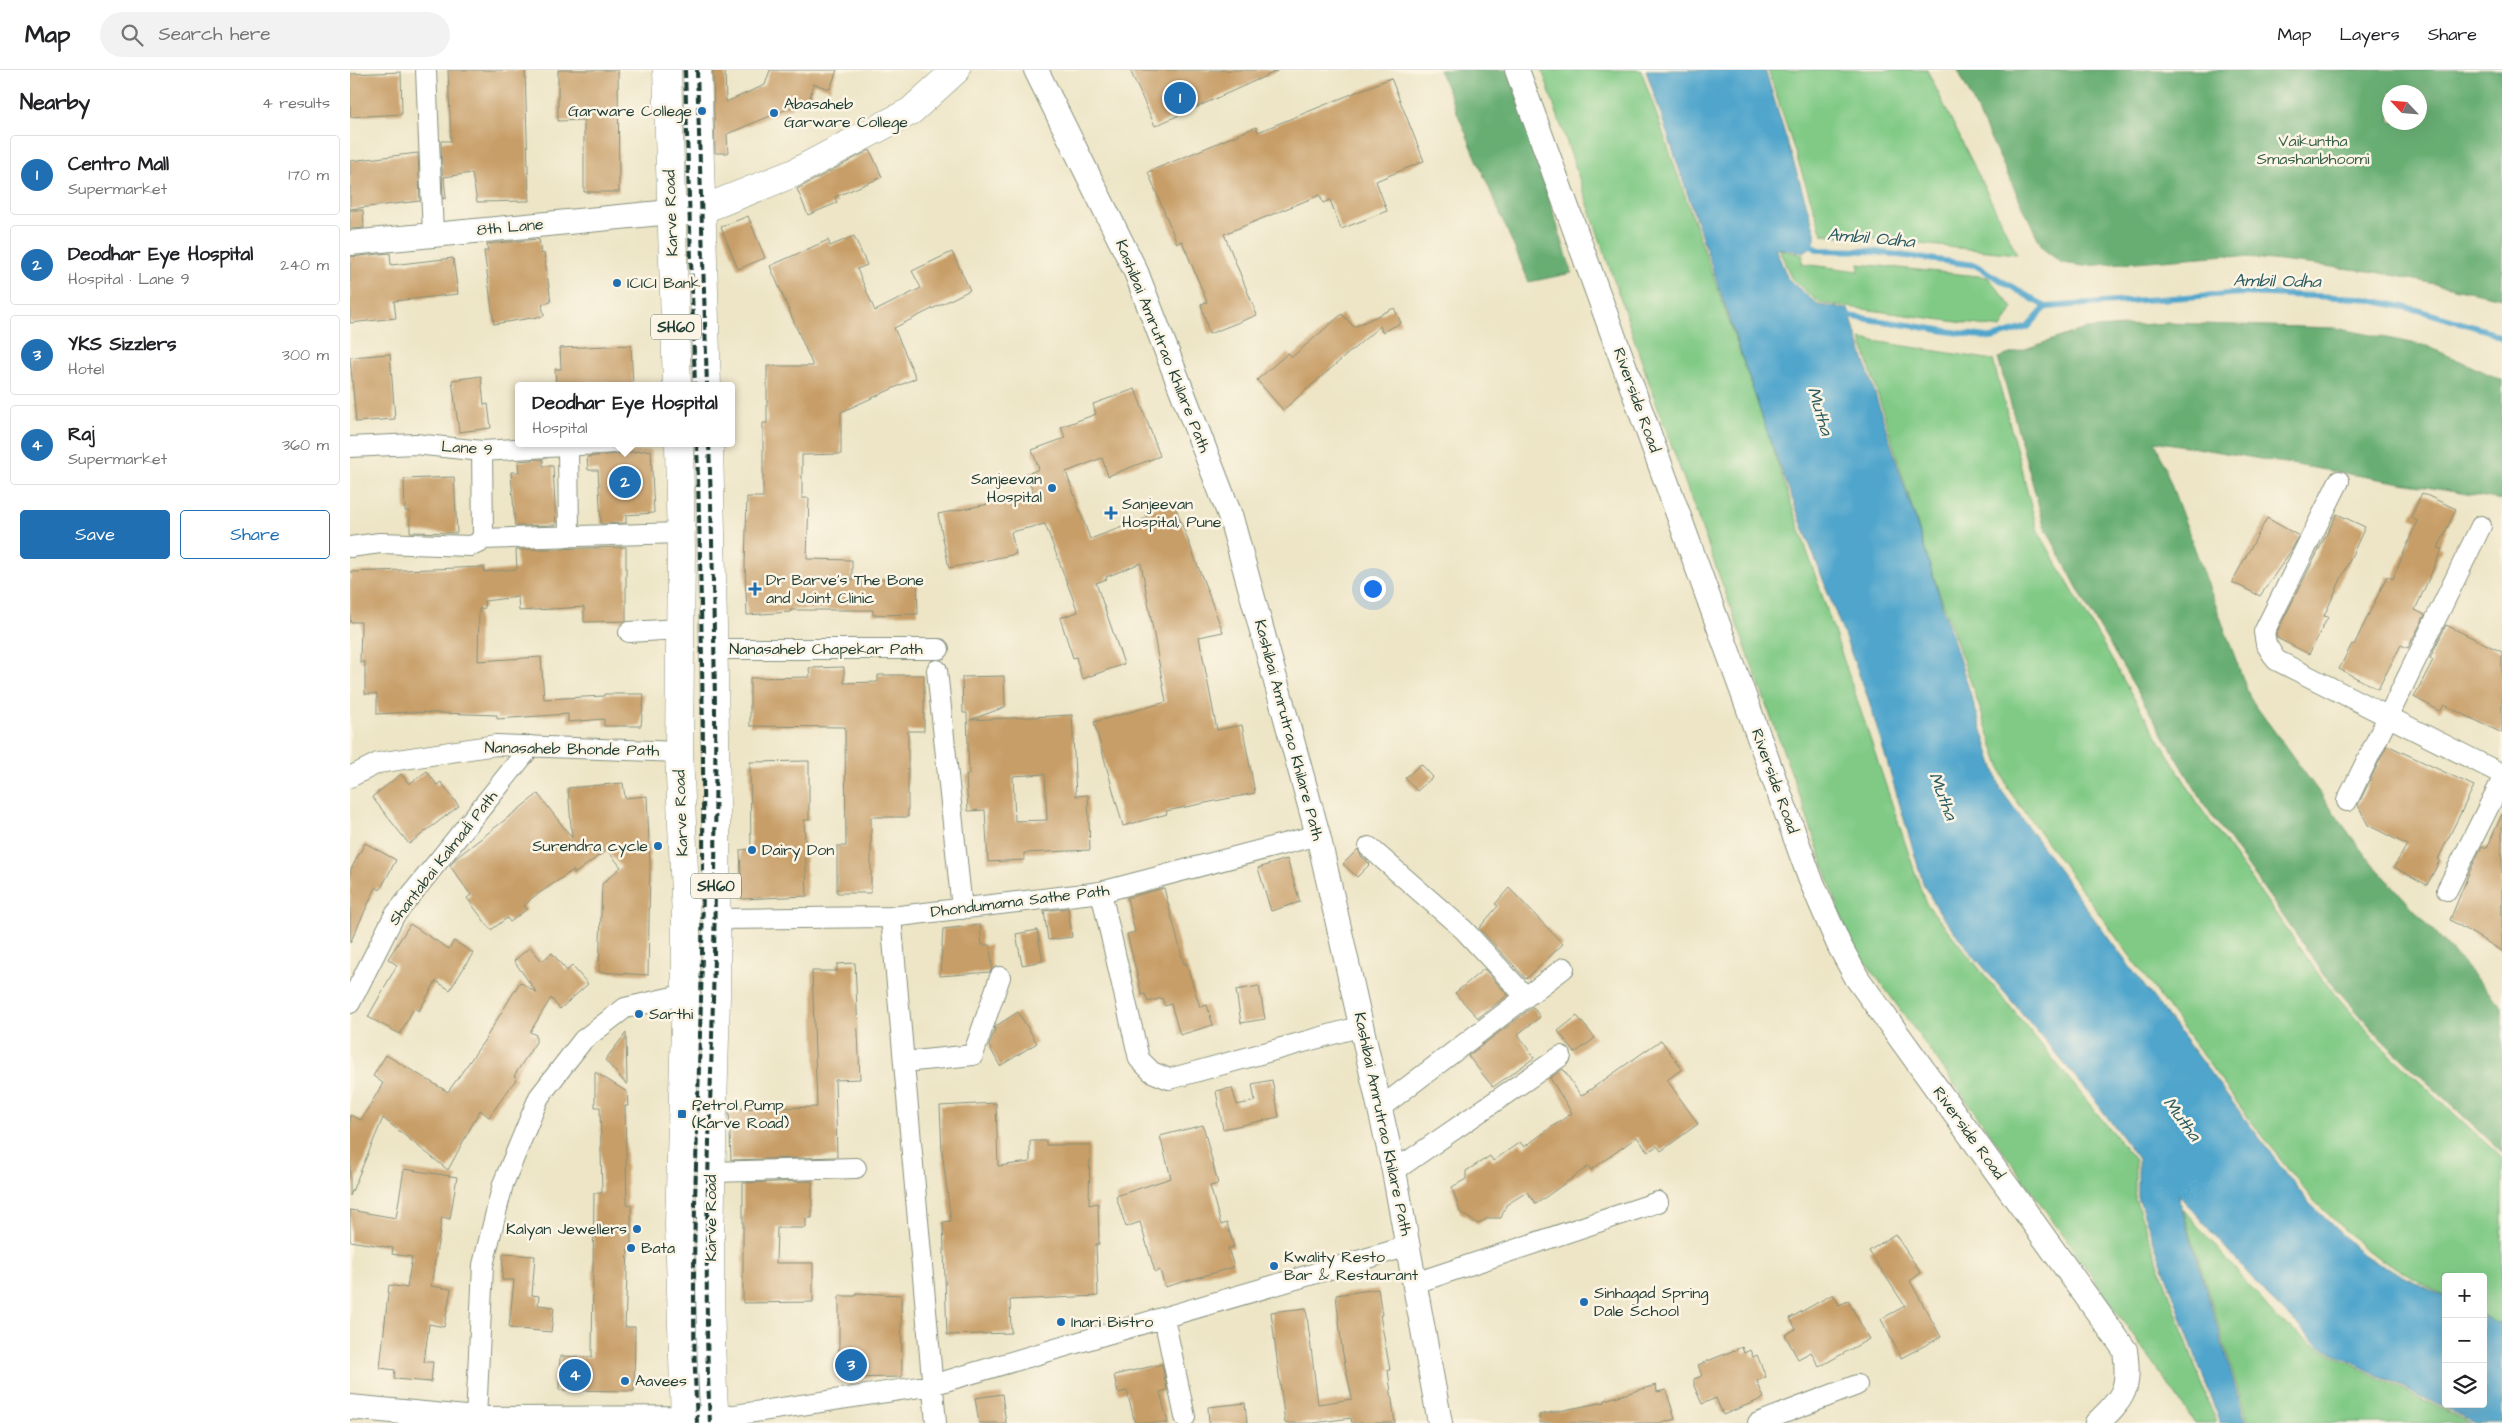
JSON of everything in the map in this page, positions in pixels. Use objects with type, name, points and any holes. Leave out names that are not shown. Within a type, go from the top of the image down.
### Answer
[{"type":"main road","name":"Karve Road","points":[[667,70],[678,382]]},
{"type":"main road","name":"Karve Road","points":[[697,70],[707,382]]},
{"type":"main road","points":[[671,212],[701,210],[794,173],[911,111],[956,70]]},
{"type":"main road","name":"Karve Road","points":[[679,447],[679,752],[686,919],[686,994],[679,1224],[685,1421]]},
{"type":"main road","name":"Karve Road","points":[[709,447],[716,919],[709,1223],[715,1421]]},
{"type":"street","points":[[426,70],[433,234]]},
{"type":"street","name":"Kashibai Amrutrao Khilare Path","points":[[1036,70],[1136,272],[1231,518],[1318,835],[1394,1171],[1440,1423]]},
{"type":"street","name":"Riverside Road","points":[[1517,70],[1810,878],[1839,945],[1857,978],[2125,1350],[2128,1372],[2126,1389],[2097,1423]]},
{"type":"street","name":"8th Lane","points":[[350,242],[671,212]]},
{"type":"street","name":"Lane 9","points":[[350,447],[416,444],[482,451],[551,447]]},
{"type":"street","points":[[568,447],[569,536]]},
{"type":"street","points":[[350,547],[380,543],[470,546],[479,543],[481,539],[482,451]]},
{"type":"street","points":[[2339,482],[2264,632],[2266,644],[2276,660],[2502,774]]},
{"type":"street","points":[[2346,801],[2480,526]]},
{"type":"street","points":[[481,539],[680,533]]},
{"type":"street","points":[[629,632],[680,629]]},
{"type":"street","name":"Nanasaheb Chapekar Path","points":[[713,650],[939,649]]},
{"type":"street","points":[[937,670],[962,909]]},
{"type":"street","name":"Nanasaheb Bhonde Path","points":[[350,777],[378,764],[496,744],[679,752]]},
{"type":"street","name":"Shantabai Kalmadi Path","points":[[350,1003],[394,916],[532,746]]},
{"type":"street","points":[[2447,890],[2502,780]]},
{"type":"street","name":"Dhondumama Sathe Path","points":[[716,919],[890,917],[1101,892],[1318,835]]},
{"type":"street","points":[[1369,847],[1464,930],[1526,997]]},
{"type":"street","points":[[1101,892],[1139,1059],[1152,1072],[1161,1077],[1169,1079],[1362,1026]]},
{"type":"street","points":[[890,917],[936,1423]]},
{"type":"street","points":[[1380,1108],[1564,968]]},
{"type":"street","points":[[904,1062],[973,1055],[1000,977]]},
{"type":"street","points":[[476,1419],[483,1265],[502,1184],[539,1097],[583,1040],[625,1008],[686,994]]},
{"type":"street","points":[[1394,1171],[1561,1056]]},
{"type":"street","points":[[711,1172],[856,1168]]},
{"type":"street","points":[[1415,1283],[1658,1202]]},
{"type":"street","points":[[350,1407],[476,1419],[715,1421],[932,1385],[1409,1246]]},
{"type":"street","points":[[1164,1318],[1185,1417]]},
{"type":"street","points":[[1758,1423],[1857,1385]]},
{"type":"green space","points":[[1439,70],[1509,70],[1572,273],[1529,282]]},
{"type":"green space","points":[[1542,70],[1641,70],[1752,387],[1925,902],[2135,1160],[2135,1199],[2216,1423],[2195,1423],[2024,1180],[1849,939],[1799,794],[1656,403]]},
{"type":"green space","points":[[1768,70],[1927,70],[2017,254],[1822,234]]},
{"type":"green space","name":"Vaikuntha Smashanbhoomi","points":[[1958,70],[2502,70],[2502,298],[2377,272],[2227,255],[2084,266],[2062,263],[2043,249]]},
{"type":"green space","points":[[1779,249],[1803,255],[1802,264],[1859,271],[1859,264],[1988,277],[2013,308],[2001,328],[1819,303],[1791,278]]},
{"type":"green space","points":[[2166,323],[2336,328],[2427,346],[2502,380],[2502,500],[2155,441],[2250,698],[2365,855],[2502,1007],[2502,1152],[2383,1041],[2326,977],[2206,807],[2088,608],[2044,525],[1998,358],[2085,329]]},
{"type":"green space","points":[[1861,339],[1993,360],[2037,529],[2132,695],[2202,810],[2322,979],[2380,1045],[2502,1158],[2502,1324],[2487,1318],[2487,1273],[2442,1273],[2442,1295],[2367,1251],[2312,1199],[2244,1112],[2008,789],[1930,566]]},
{"type":"green space","points":[[2183,1209],[2278,1319],[2319,1348],[2470,1423],[2248,1423]]},
{"type":"water","name":"Mutha","points":[[1646,70],[1765,70],[1815,232],[1815,239],[1810,249],[1804,252],[1775,248],[1788,279],[1818,305],[1848,309],[2001,790],[2111,942],[2308,1202],[2363,1255],[2442,1296],[2442,1407],[2319,1346],[2268,1296],[2177,1193],[2246,1423],[2220,1423],[2138,1198],[2138,1159],[2094,1099],[1942,916],[1924,886],[1868,698],[1770,440]]},
{"type":"water","points":[[2487,1318],[2502,1325],[2502,1423],[2475,1423],[2445,1408],[2487,1408]]},
{"type":"building","points":[[448,70],[525,70],[529,201],[477,202],[472,173],[444,177],[446,198],[443,199],[441,141],[451,141]]},
{"type":"building","points":[[558,70],[618,70],[619,192],[584,192],[584,120],[558,121]]},
{"type":"building","points":[[713,70],[725,70],[726,102],[765,85],[770,70],[837,70],[830,89],[814,84],[809,100],[727,134],[728,153],[715,153]]},
{"type":"building","points":[[1130,70],[1279,70],[1155,126]]},
{"type":"building","points":[[401,72],[402,114],[350,117],[350,74]]},
{"type":"building","points":[[1391,78],[1424,161],[1376,181],[1387,211],[1341,229],[1330,200],[1323,203],[1320,195],[1224,234],[1257,315],[1209,334],[1201,304],[1207,302],[1182,241],[1177,243],[1148,172],[1256,127],[1258,132]]},
{"type":"building","points":[[870,150],[882,177],[835,197],[837,203],[808,215],[797,189]]},
{"type":"building","points":[[418,153],[420,201],[350,209],[350,161]]},
{"type":"building","points":[[350,210],[363,210],[364,228],[350,229]]},
{"type":"building","points":[[748,216],[765,258],[738,269],[721,227]]},
{"type":"building","points":[[854,236],[867,265],[857,269],[875,311],[921,288],[912,271],[952,252],[970,290],[894,328],[916,378],[841,412],[841,454],[802,455],[802,498],[809,498],[807,559],[852,560],[852,580],[917,578],[918,614],[873,615],[873,610],[790,610],[791,612],[747,615],[745,565],[747,497],[763,497],[763,423],[767,423],[767,366],[813,366],[770,266],[828,240],[830,246]]},
{"type":"building","points":[[539,239],[541,254],[544,253],[551,302],[542,304],[544,316],[494,324],[484,251],[488,251],[487,244]]},
{"type":"building","points":[[390,253],[391,265],[453,258],[458,294],[394,301],[396,318],[350,323],[350,257]]},
{"type":"building","points":[[1394,308],[1401,323],[1382,332],[1380,326],[1283,410],[1257,380],[1288,353],[1292,357],[1342,314],[1354,327]]},
{"type":"building","points":[[631,345],[633,382],[556,382],[555,369],[561,369],[560,348]]},
{"type":"building","points":[[390,354],[395,419],[356,422],[350,357]]},
{"type":"building","points":[[481,376],[484,405],[488,404],[491,428],[459,432],[452,380]]},
{"type":"building","points":[[1135,389],[1160,456],[1108,476],[1102,458],[1066,472],[1090,539],[1147,518],[1145,512],[1173,501],[1223,632],[1199,637],[1217,730],[1242,725],[1255,793],[1166,811],[1167,814],[1123,826],[1094,722],[1166,702],[1141,563],[1096,583],[1124,664],[1082,679],[1076,657],[1073,658],[1060,618],[1078,612],[1045,524],[1011,532],[1016,554],[949,568],[938,514],[1034,495],[1027,474],[1039,469],[1032,450],[1065,438],[1061,427],[1096,414],[1093,404]]},
{"type":"building","points":[[651,450],[654,513],[626,515],[626,523],[601,524],[598,470],[588,470],[587,457]]},
{"type":"building","points":[[543,459],[543,466],[553,466],[556,525],[515,526],[511,472],[519,472],[518,461]]},
{"type":"building","points":[[454,477],[457,533],[410,532],[410,511],[405,511],[404,479]]},
{"type":"building","points":[[2422,493],[2456,509],[2438,548],[2442,549],[2415,610],[2425,615],[2408,648],[2401,645],[2378,689],[2339,669],[2352,644],[2354,645],[2387,576],[2393,579],[2417,521],[2411,517]]},
{"type":"building","points":[[2337,514],[2365,527],[2324,616],[2328,617],[2309,654],[2277,638],[2276,634]]},
{"type":"building","points":[[2267,518],[2299,536],[2260,596],[2232,582]]},
{"type":"building","points":[[626,547],[626,621],[584,622],[584,607],[519,611],[518,597],[484,601],[485,608],[479,609],[478,661],[541,657],[544,699],[604,696],[604,694],[644,694],[641,726],[604,726],[604,719],[568,722],[568,714],[497,719],[497,715],[410,712],[377,714],[377,694],[365,694],[365,662],[360,662],[361,622],[350,622],[350,572],[484,567],[484,572],[517,569],[516,550]]},
{"type":"building","points":[[2446,625],[2502,652],[2502,733],[2444,705],[2440,711],[2414,697],[2433,660],[2430,658]]},
{"type":"building","points":[[844,667],[844,683],[878,682],[878,675],[924,675],[924,731],[908,731],[908,817],[871,817],[871,893],[837,893],[837,846],[846,846],[845,727],[750,726],[750,678],[810,677],[809,668]]},
{"type":"building","points":[[1004,676],[1005,707],[970,720],[1072,715],[1076,796],[1088,795],[1090,850],[1024,853],[1024,860],[988,862],[985,810],[968,811],[966,775],[969,775],[967,713],[963,713],[962,677]],"holes":[[[1045,774],[1047,820],[1015,821],[1013,776]]]},
{"type":"building","points":[[2387,745],[2474,786],[2427,885],[2394,867],[2407,845],[2368,825],[2358,805]]},
{"type":"building","points":[[809,761],[809,820],[804,820],[807,896],[742,899],[740,850],[751,849],[750,762]]},
{"type":"building","points":[[1421,764],[1433,777],[1417,791],[1405,778]]},
{"type":"building","points":[[427,771],[437,785],[441,782],[459,806],[409,844],[372,797],[401,774],[409,784]]},
{"type":"building","points":[[623,783],[625,798],[647,796],[650,865],[648,975],[599,972],[602,884],[621,867],[607,850],[574,874],[574,871],[572,871],[532,898],[524,906],[527,909],[510,922],[507,918],[491,930],[467,898],[471,895],[450,866],[456,858],[538,794],[572,838],[568,788]]},
{"type":"building","points":[[2502,814],[2502,951],[2450,920],[2482,846],[2487,848]]},
{"type":"building","points":[[365,843],[396,860],[380,890],[376,887],[350,943],[350,871]]},
{"type":"building","points":[[1358,849],[1361,856],[1370,864],[1357,877],[1343,864]]},
{"type":"building","points":[[1287,859],[1300,902],[1271,911],[1258,868]]},
{"type":"building","points":[[1164,888],[1184,964],[1186,963],[1200,1007],[1207,1005],[1213,1025],[1180,1035],[1171,1004],[1165,1006],[1162,998],[1148,1002],[1145,994],[1142,995],[1127,934],[1135,932],[1127,898]]},
{"type":"building","points":[[1509,888],[1563,944],[1526,979],[1479,928],[1498,906],[1495,904]]},
{"type":"building","points":[[1068,908],[1072,937],[1048,940],[1044,911]]},
{"type":"building","points":[[410,924],[449,949],[454,941],[473,953],[450,990],[436,981],[419,1011],[414,1008],[400,1034],[368,1017],[397,965],[388,959]]},
{"type":"building","points":[[980,925],[982,945],[990,945],[992,968],[990,972],[940,976],[943,929]]},
{"type":"building","points":[[1037,930],[1043,961],[1022,965],[1016,934]]},
{"type":"building","points":[[530,947],[542,961],[552,953],[567,971],[572,966],[588,984],[560,1009],[551,998],[530,1032],[536,1035],[536,1042],[514,1076],[517,1078],[489,1117],[480,1110],[448,1170],[383,1118],[350,1196],[350,1115],[361,1120],[383,1083],[373,1076],[386,1055],[448,1092],[484,1041],[520,982],[537,993],[514,961]]},
{"type":"building","points":[[855,963],[860,1079],[835,1080],[837,1157],[731,1160],[729,1109],[817,1107],[812,971],[837,971],[837,964]]},
{"type":"building","points":[[1484,969],[1508,995],[1478,1018],[1455,993]]},
{"type":"building","points":[[1259,986],[1265,1019],[1241,1023],[1236,990]]},
{"type":"building","points":[[1533,1007],[1540,1017],[1518,1034],[1534,1058],[1493,1087],[1468,1056]]},
{"type":"building","points":[[1018,1012],[1037,1043],[1000,1066],[989,1046],[996,1026]]},
{"type":"building","points":[[1577,1016],[1595,1038],[1575,1053],[1558,1031]]},
{"type":"building","points":[[626,1033],[627,1085],[605,1060]]},
{"type":"building","points":[[1661,1040],[1682,1069],[1667,1080],[1698,1124],[1661,1151],[1657,1146],[1648,1152],[1637,1137],[1591,1170],[1589,1166],[1536,1204],[1527,1192],[1506,1205],[1501,1218],[1488,1218],[1478,1224],[1460,1212],[1452,1187],[1466,1179],[1466,1171],[1490,1156],[1493,1161],[1520,1142],[1524,1147],[1572,1113],[1550,1078],[1563,1069],[1581,1096]]},
{"type":"building","points":[[595,1072],[627,1092],[628,1106],[625,1106],[627,1206],[631,1205],[631,1248],[628,1248],[625,1327],[635,1327],[634,1391],[559,1390],[560,1356],[592,1357],[594,1193],[602,1193],[600,1107],[595,1107]]},
{"type":"building","points":[[1272,1080],[1279,1117],[1223,1129],[1216,1091],[1232,1088],[1237,1105],[1255,1101],[1252,1084]]},
{"type":"building","points":[[996,1103],[998,1166],[1030,1162],[1030,1141],[1046,1141],[1046,1145],[1090,1145],[1089,1205],[1098,1203],[1099,1244],[1096,1244],[1098,1296],[1010,1300],[1011,1333],[947,1335],[943,1222],[951,1221],[942,1151],[940,1106]]},
{"type":"building","points":[[1203,1125],[1218,1184],[1210,1186],[1221,1225],[1227,1223],[1234,1247],[1228,1248],[1234,1267],[1165,1287],[1160,1270],[1155,1272],[1140,1222],[1126,1227],[1116,1196],[1171,1178],[1160,1136]]},
{"type":"building","points":[[404,1169],[457,1177],[450,1219],[442,1217],[431,1286],[451,1289],[444,1327],[429,1324],[424,1362],[433,1362],[431,1382],[394,1379],[395,1370],[380,1368],[389,1285],[407,1288],[412,1257],[392,1254],[393,1248],[350,1241],[350,1210],[396,1218]]},
{"type":"building","points":[[812,1181],[812,1218],[806,1218],[806,1228],[777,1228],[776,1263],[813,1263],[813,1302],[743,1303],[743,1183]]},
{"type":"building","points":[[1895,1234],[1921,1273],[1910,1281],[1941,1337],[1901,1358],[1881,1319],[1905,1306],[1869,1251]]},
{"type":"building","points":[[503,1254],[535,1256],[532,1295],[539,1296],[538,1305],[554,1307],[551,1332],[509,1328],[514,1280],[502,1280]]},
{"type":"building","points":[[1378,1289],[1382,1315],[1380,1315],[1390,1370],[1388,1370],[1395,1423],[1352,1423],[1351,1418],[1314,1423],[1285,1423],[1271,1312],[1306,1308],[1318,1404],[1352,1399],[1342,1349],[1336,1295]]},
{"type":"building","points":[[856,1293],[901,1295],[902,1377],[839,1378],[839,1296],[856,1296]]},
{"type":"building","points":[[1833,1294],[1839,1305],[1848,1301],[1869,1339],[1819,1367],[1811,1352],[1798,1359],[1785,1335],[1796,1329],[1790,1318]]},
{"type":"building","points":[[1742,1347],[1744,1353],[1750,1350],[1753,1357],[1757,1355],[1766,1377],[1757,1381],[1764,1398],[1723,1415],[1716,1398],[1702,1404],[1694,1386],[1694,1379],[1702,1376],[1698,1365]]},
{"type":"building","points":[[1162,1364],[1167,1390],[1160,1392],[1168,1423],[1135,1423],[1127,1391],[1118,1393],[1114,1375]]},
{"type":"building","points":[[1656,1385],[1657,1392],[1666,1390],[1675,1419],[1662,1423],[1540,1423],[1539,1415],[1605,1402],[1605,1400]]},
{"type":"building","points":[[1002,1394],[1006,1423],[979,1423],[975,1398]]},
{"type":"building","points":[[1245,1403],[1247,1423],[1209,1423],[1208,1407]]},
{"type":"waterway","name":"Ambil Odha","points":[[1806,243],[1819,250],[1868,251],[1975,265],[2046,307],[2242,293],[2360,298],[2418,310],[2488,331],[2502,338]]},
{"type":"waterway","name":"Ambil Odha","points":[[1842,315],[1992,338],[2028,327],[2046,307]]},
{"type":"railway","points":[[685,70],[695,382]]},
{"type":"railway","points":[[697,70],[707,382]]},
{"type":"railway","points":[[697,447],[702,635],[703,827],[702,955],[694,1248],[697,1423]]},
{"type":"railway","points":[[709,447],[713,571],[715,763],[714,955],[707,1248],[710,1423]]},
{"type":"place","name":"Centro Mall","points":[[1180,98]]},
{"type":"place","name":"Garware College","points":[[702,111]]},
{"type":"place","name":"Abasaheb Garware College","points":[[774,113]]},
{"type":"place","name":"ICICI Bank","points":[[617,283]]},
{"type":"place","name":"Deodhar Eye Hospital","points":[[625,482]]},
{"type":"place","name":"Sanjeevan Hospital","points":[[1052,488]]},
{"type":"place","name":"Sanjeevan Hospital, Pune","points":[[1111,513]]},
{"type":"place","name":"Dr Barve's The Bone and Joint Clinic","points":[[755,589]]},
{"type":"place","name":"Surendra cycle","points":[[658,846]]},
{"type":"place","name":"Dairy Don","points":[[752,850]]},
{"type":"place","name":"Sarthi","points":[[639,1014]]},
{"type":"place","name":"Petrol Pump (Karve Road)","points":[[682,1114]]},
{"type":"place","name":"Kalyan Jewellers","points":[[637,1229]]},
{"type":"place","name":"Bata","points":[[631,1248]]},
{"type":"place","name":"Kwality Resto Bar & Restaurant","points":[[1274,1266]]},
{"type":"place","name":"Sinhagad Spring Dale School","points":[[1584,1302]]},
{"type":"place","name":"Inari Bistro","points":[[1061,1322]]},
{"type":"place","name":"YKS Sizzlers","points":[[851,1365]]},
{"type":"place","name":"Raj","points":[[575,1375]]},
{"type":"place","name":"Aavees","points":[[625,1381]]}]
